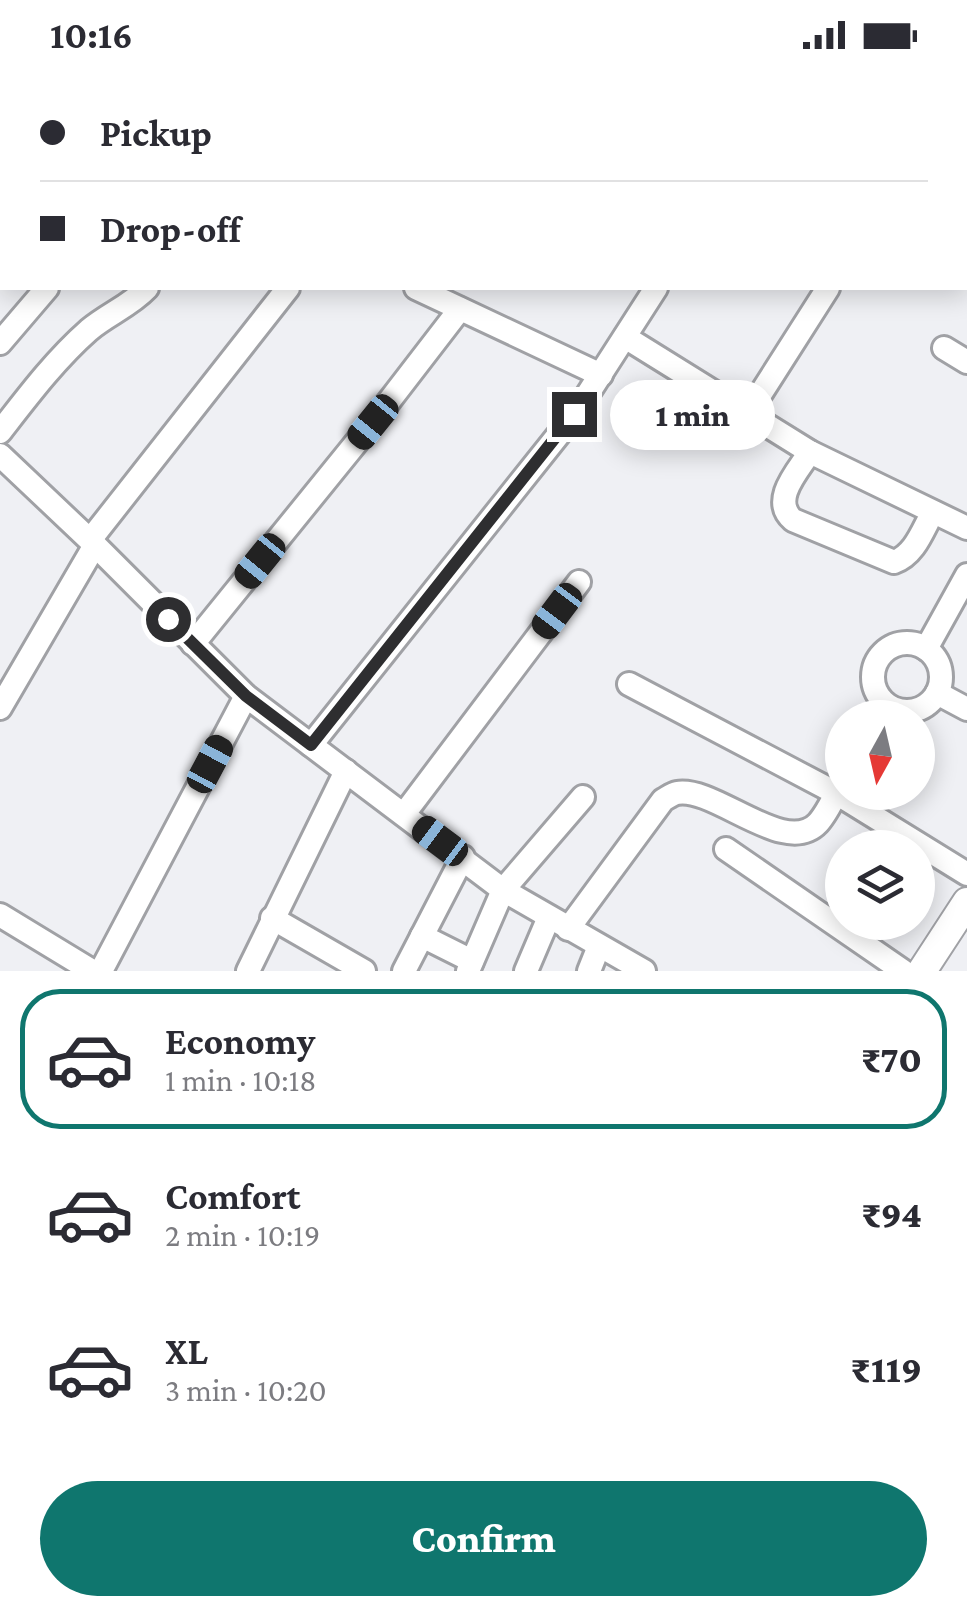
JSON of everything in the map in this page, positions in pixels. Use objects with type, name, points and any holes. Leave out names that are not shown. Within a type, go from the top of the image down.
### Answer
[{"type":"street","points":[[0,344],[45,290]]},
{"type":"street","points":[[0,432],[58,358],[94,326],[145,290]]},
{"type":"street","points":[[0,708],[93,542],[286,290]]},
{"type":"street","points":[[420,290],[601,375]]},
{"type":"street","points":[[311,745],[528,474],[601,375],[655,290]]},
{"type":"street","points":[[749,412],[827,290]]},
{"type":"street","points":[[193,644],[460,309]]},
{"type":"street","points":[[625,337],[810,452],[967,528]]},
{"type":"street","points":[[944,348],[967,362]]},
{"type":"street","points":[[810,452],[786,490],[783,504],[786,514],[794,520],[894,562],[913,548],[933,512]]},
{"type":"street","points":[[0,455],[246,696],[503,890],[644,971]]},
{"type":"street","points":[[926,648],[967,575]]},
{"type":"street","points":[[404,814],[579,582]]},
{"type":"street","points":[[880,700],[872,679],[878,659],[894,645],[916,644],[926,648],[940,668],[937,693],[930,700]]},
{"type":"street","points":[[630,684],[825,781]]},
{"type":"street","points":[[937,693],[967,709]]},
{"type":"street","points":[[101,971],[246,696]]},
{"type":"street","points":[[248,971],[346,771]]},
{"type":"street","points":[[526,971],[559,923],[663,800],[677,793],[696,795],[785,832],[800,833],[817,825],[826,810]]},
{"type":"street","points":[[422,936],[470,966],[503,890],[583,797]]},
{"type":"street","points":[[872,810],[967,874]]},
{"type":"street","points":[[726,849],[904,971]]},
{"type":"street","points":[[404,971],[463,857]]},
{"type":"street","points":[[922,971],[967,902]]},
{"type":"street","points":[[0,915],[92,971]]},
{"type":"street","points":[[272,918],[364,971]]},
{"type":"street","points":[[590,971],[599,946]]},
{"type":"route","points":[[168,619],[246,696],[311,745],[574,414]]}]
